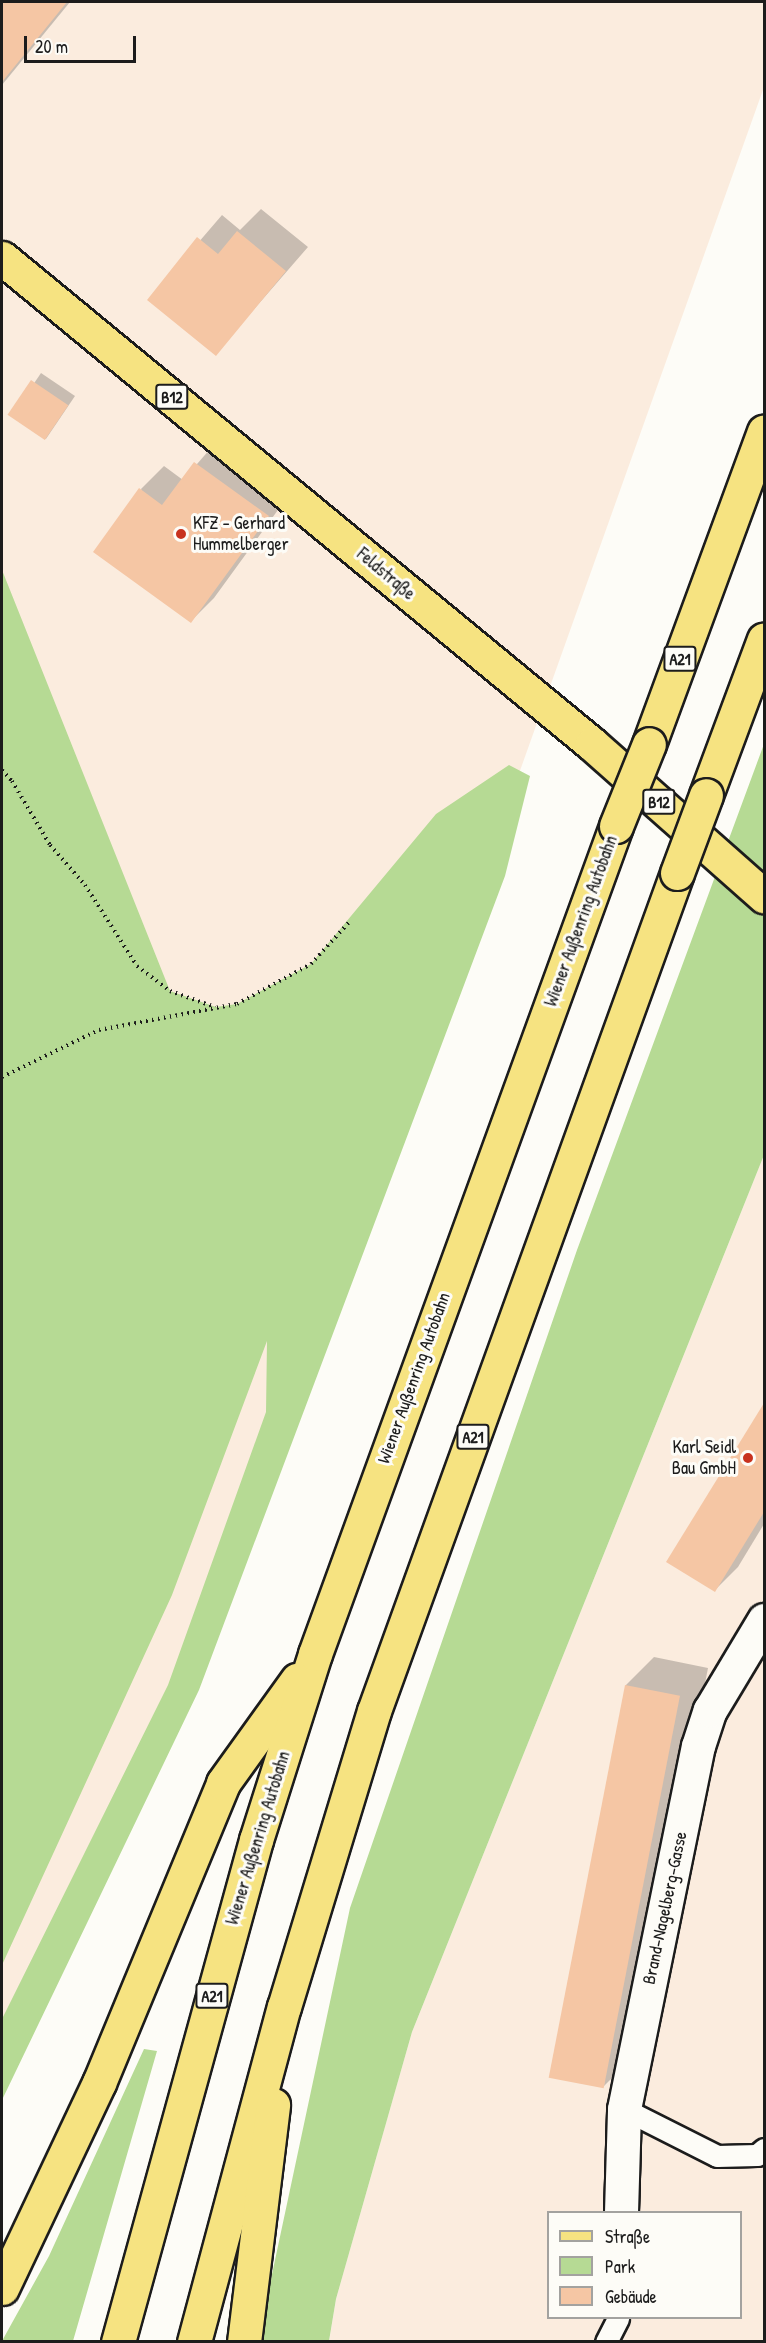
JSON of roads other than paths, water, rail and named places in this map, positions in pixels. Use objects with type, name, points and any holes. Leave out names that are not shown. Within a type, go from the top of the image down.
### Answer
[{"type":"main road","name":"Feldstraße","points":[[2,258],[592,744],[765,896]]},
{"type":"main road","name":"Wiener Außenring Autobahn","points":[[118,2342],[253,1852],[315,1654],[616,826],[649,744],[765,432]]},
{"type":"main road","name":"A21","points":[[194,2342],[207,2284],[284,2007],[375,1711],[677,873],[765,639]]},
{"type":"main road","points":[[2,2288],[10,2257],[99,2083],[223,1783],[315,1654]]},
{"type":"main road","points":[[244,2342],[284,2007]]},
{"type":"street","name":"Brand-Nagelberg-Gasse","points":[[621,2211],[624,2109],[698,1746],[710,1710],[765,1620]]},
{"type":"lane","points":[[624,2109],[717,2156],[757,2155],[765,2150]]},
{"type":"lane","points":[[606,2342],[618,2319]]},
{"type":"place","name":"KFZ - Gerhard Hummelberger","points":[[181,534]]},
{"type":"place","name":"Karl Seidl Bau GmbH","points":[[748,1458]]}]
